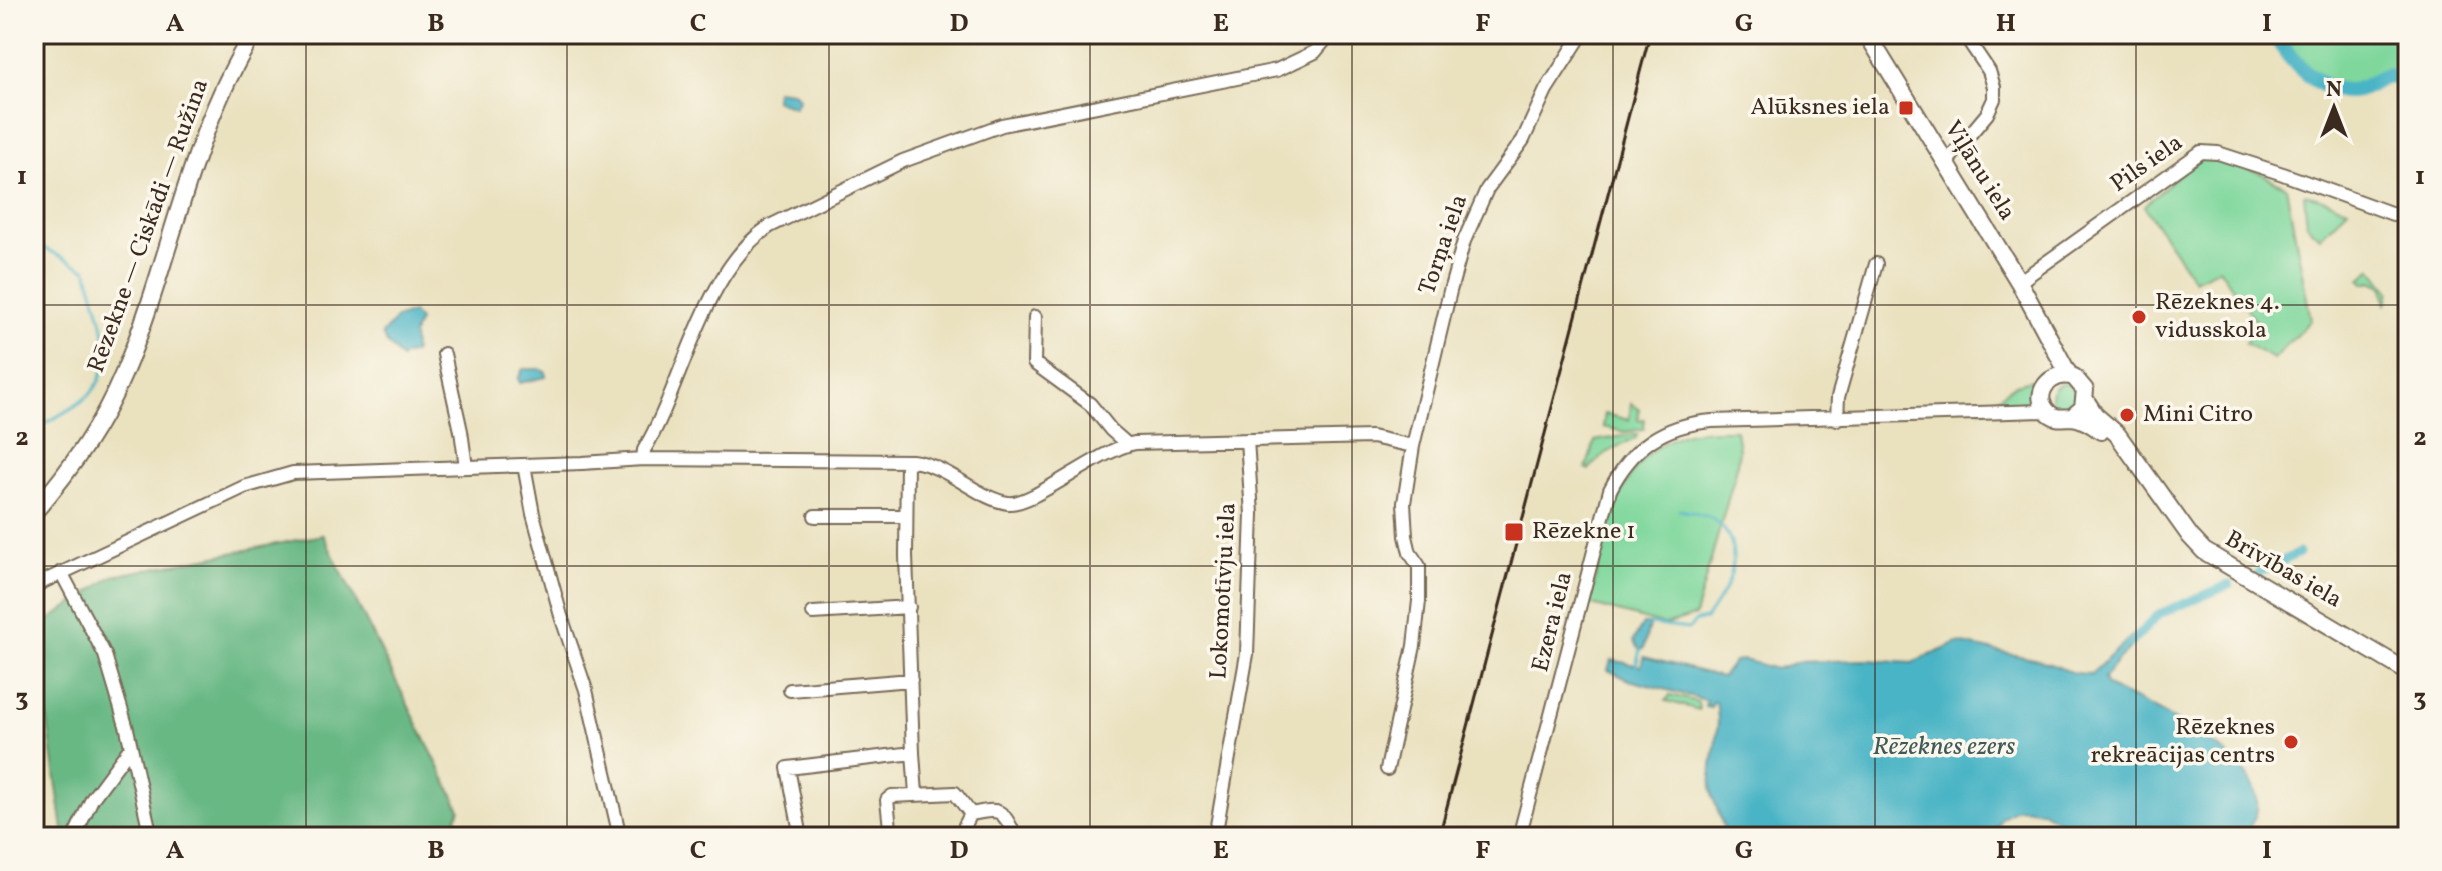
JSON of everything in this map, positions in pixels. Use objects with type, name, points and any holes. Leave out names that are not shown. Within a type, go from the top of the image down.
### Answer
[{"type":"main road","name":"Rēzekne — Ciskādi — Ružina","points":[[34,512],[79,455],[122,377],[155,290],[208,125],[237,59],[253,34]]},
{"type":"main road","name":"Viļānu iela","points":[[1867,34],[2019,282],[2069,375]]},
{"type":"main road","points":[[2046,334],[2051,370],[2042,401],[2047,411],[2058,418],[2072,417],[2094,426],[2125,448]]},
{"type":"main road","points":[[2046,385],[2056,376],[2069,375],[2083,385],[2086,401],[2095,415],[2117,434],[2125,448]]},
{"type":"main road","points":[[2072,417],[2086,401]]},
{"type":"main road","name":"Brīvības iela","points":[[2125,448],[2204,551],[2408,672]]},
{"type":"street","points":[[643,459],[644,450],[712,300],[736,257],[770,226],[903,161],[1002,125],[1277,70],[1315,52],[1330,34]]},
{"type":"street","name":"Torņa iela","points":[[1387,769],[1414,646],[1419,601],[1419,566],[1410,553],[1404,524],[1404,503],[1413,446],[1450,291],[1473,216],[1487,189],[1523,140],[1556,72],[1582,34]]},
{"type":"street","points":[[1945,164],[1987,114],[1994,99],[1991,76],[1964,34]]},
{"type":"street","name":"Pils iela","points":[[2019,282],[2201,152],[2218,153],[2393,214],[2408,214]]},
{"type":"street","points":[[1876,264],[1838,397],[1837,419],[2047,411]]},
{"type":"street","points":[[1035,317],[1034,363],[1090,404],[1127,444]]},
{"type":"street","points":[[444,354],[466,467]]},
{"type":"street","points":[[2017,411],[2034,401],[2046,385]]},
{"type":"street","name":"Ezera iela","points":[[1519,837],[1610,490],[1630,457],[1658,435],[1693,423],[1837,419]]},
{"type":"street","points":[[34,586],[231,493],[274,477],[311,472],[643,459],[907,461],[928,464],[1001,501],[1015,503],[1127,444],[1372,437],[1413,446]]},
{"type":"street","name":"Lokomotīvju iela","points":[[1215,837],[1247,654],[1252,514],[1247,440]]},
{"type":"street","points":[[907,461],[906,516],[916,794]]},
{"type":"street","points":[[524,465],[533,514],[561,616],[586,690],[620,837]]},
{"type":"street","points":[[815,516],[906,516]]},
{"type":"street","points":[[61,572],[105,655],[127,729],[151,837]]},
{"type":"street","points":[[813,613],[909,607]]},
{"type":"street","points":[[790,690],[911,680]]},
{"type":"street","points":[[74,837],[92,799],[130,748]]},
{"type":"street","points":[[801,837],[788,768],[913,753]]},
{"type":"street","points":[[891,837],[887,800],[892,796],[955,793],[971,814]]},
{"type":"street","points":[[966,837],[965,825],[971,814],[995,809],[1001,811],[1016,837]]},
{"type":"green space","points":[[2278,34],[2408,34],[2408,85],[2389,77],[2355,90],[2331,87],[2304,71]]},
{"type":"green space","points":[[2205,155],[2260,173],[2286,187],[2311,320],[2273,359],[2245,343],[2258,325],[2219,268],[2194,280],[2144,206]]},
{"type":"green space","points":[[2304,194],[2348,209],[2320,237],[2307,225]]},
{"type":"green space","points":[[2372,268],[2390,291],[2386,305],[2383,286],[2372,281],[2364,283],[2361,279]]},
{"type":"green space","points":[[2037,380],[2034,386],[2039,389],[2029,401],[2014,406],[1982,409],[2016,384]]},
{"type":"green space","points":[[2064,384],[2073,388],[2077,397],[2073,406],[2064,410],[2055,406],[2051,397],[2055,388]]},
{"type":"green space","points":[[1631,403],[1639,409],[1638,420],[1644,419],[1644,429],[1625,432],[1603,427],[1605,414],[1629,420]]},
{"type":"green space","points":[[1736,430],[1739,450],[1736,471],[1695,616],[1665,625],[1589,604],[1618,500],[1630,477],[1646,457],[1666,441],[1692,432]]},
{"type":"green space","points":[[1638,434],[1605,454],[1589,470],[1586,469],[1595,441]]},
{"type":"green space","points":[[323,535],[460,809],[449,837],[64,837],[35,630],[113,576]]},
{"type":"green space","points":[[1670,695],[1698,702],[1699,710],[1666,701]]},
{"type":"water","points":[[776,90],[793,92],[799,98],[794,107],[775,100]]},
{"type":"water","points":[[413,313],[419,321],[413,334],[414,353],[401,359],[382,334],[397,318]]},
{"type":"water","points":[[523,369],[540,369],[546,372],[546,377],[520,383],[518,379]]},
{"type":"water","points":[[2408,557],[2408,601],[2399,585],[2400,574]]},
{"type":"water","points":[[1643,624],[1649,626],[1643,649],[1640,650],[1633,641]]},
{"type":"water","name":"Rēzeknes ezers","points":[[2135,633],[2139,636],[2104,679],[2107,686],[2200,734],[2242,770],[2254,789],[2257,810],[2243,837],[2086,837],[2042,811],[2024,808],[2001,818],[1992,837],[1725,837],[1711,787],[1718,724],[1716,703],[1712,702],[1711,707],[1705,706],[1706,700],[1629,680],[1608,670],[1611,660],[1641,666],[1644,657],[1722,677],[1734,661],[1744,660],[1776,669],[1796,662],[1866,660],[1912,663],[1958,643],[2039,660],[2074,673],[2091,674]]},
{"type":"waterway","points":[[2275,34],[2288,55],[2306,73],[2328,87],[2359,90],[2384,77],[2408,84]]},
{"type":"waterway","points":[[34,243],[87,270],[104,332],[105,348],[100,378],[92,392],[34,430]]},
{"type":"waterway","points":[[1649,624],[1688,629],[1696,621],[1706,619],[1731,573],[1733,553],[1723,528],[1711,518],[1679,510]]},
{"type":"waterway","points":[[2259,572],[2299,553]]},
{"type":"waterway","points":[[2131,643],[2159,614],[2229,585]]},
{"type":"waterway","points":[[1636,665],[1640,650]]},
{"type":"railway","points":[[1439,837],[1650,34]]},
{"type":"place","name":"Alūksnes iela","points":[[1906,108]]},
{"type":"place","name":"Rēzeknes 4. vidusskola","points":[[2139,317]]},
{"type":"place","name":"Mini Citro","points":[[2127,415]]},
{"type":"place","name":"Rēzekne 1","points":[[1514,532]]},
{"type":"place","name":"Rēzeknes rekreācijas centrs","points":[[2291,742]]}]
